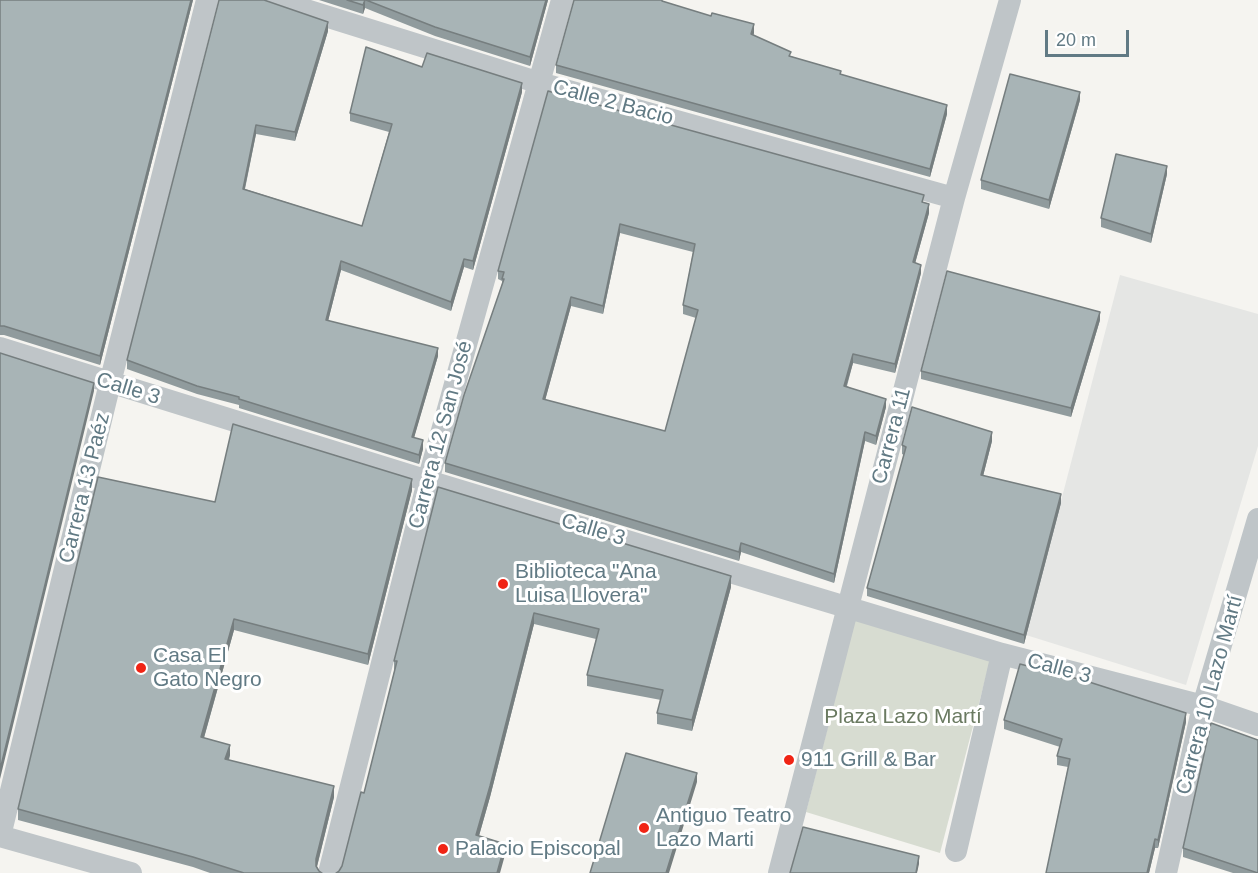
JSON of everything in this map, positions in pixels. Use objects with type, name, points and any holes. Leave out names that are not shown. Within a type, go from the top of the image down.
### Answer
[{"type":"street","name":"Carrera 13 Paéz","points":[[0,836],[110,383],[207,0]]},
{"type":"street","name":"Calle 2 Bacio","points":[[274,0],[540,83],[954,198]]},
{"type":"street","name":"Carrera 12 San José","points":[[329,873],[428,481],[562,0]]},
{"type":"street","name":"Carrera 11","points":[[779,873],[954,198],[1010,0]]},
{"type":"street","name":"Calle 3","points":[[0,348],[428,481],[1002,654],[1203,706],[1258,725]]},
{"type":"street","name":"Carrera 10 Lazo Martí","points":[[1167,873],[1203,706],[1258,519]]},
{"type":"street","points":[[956,851],[1002,654]]},
{"type":"street","points":[[0,836],[131,873]]},
{"type":"shaded area","points":[[1120,275],[1258,314],[1258,446],[1186,685],[1026,635]]},
{"type":"green space","name":"Plaza Lazo Martí","points":[[855,620],[990,661],[940,853],[806,812]]},
{"type":"building","points":[[0,0],[191,0],[100,356],[0,326]]},
{"type":"building","points":[[219,0],[264,0],[328,22],[295,132],[256,125],[243,189],[362,226],[392,124],[350,113],[366,47],[422,67],[427,53],[522,83],[473,261],[464,259],[451,302],[341,261],[326,320],[438,348],[412,437],[423,440],[419,455],[239,399],[239,397],[197,386],[127,360]]},
{"type":"building","points":[[347,0],[365,0],[363,5]]},
{"type":"building","points":[[366,0],[546,0],[530,57],[435,27]]},
{"type":"building","points":[[574,0],[662,0],[711,16],[712,13],[754,24],[751,34],[791,52],[789,56],[841,71],[840,74],[947,105],[930,169],[556,65]]},
{"type":"building","points":[[1010,74],[1080,92],[1049,200],[981,180]]},
{"type":"building","points":[[548,91],[924,195],[922,202],[929,204],[913,262],[921,265],[895,364],[853,354],[844,386],[886,399],[876,436],[865,432],[834,574],[741,543],[739,552],[445,463],[464,395],[504,279],[502,279],[504,272],[498,271]],"holes":[[[620,224],[695,244],[683,305],[698,310],[665,431],[543,399],[571,297],[603,306]]]},
{"type":"building","points":[[1116,154],[1167,166],[1151,234],[1101,218]]},
{"type":"building","points":[[947,271],[1100,312],[1071,408],[921,371]]},
{"type":"building","points":[[0,353],[94,383],[0,770]]},
{"type":"building","points":[[912,407],[992,432],[981,475],[1061,494],[1024,635],[867,588],[906,447],[902,445]]},
{"type":"building","points":[[233,424],[412,479],[368,654],[234,619],[201,737],[230,745],[225,759],[334,786],[316,859],[316,866],[322,873],[244,873],[18,809],[98,477],[215,502]]},
{"type":"building","points":[[438,487],[731,576],[692,720],[657,713],[663,690],[587,675],[599,629],[534,613],[476,835],[505,844],[497,873],[336,873],[342,866],[361,792],[364,793],[397,661],[394,661]]},
{"type":"building","points":[[1020,664],[1086,681],[1186,713],[1158,840],[1155,839],[1147,873],[1046,873],[1070,759],[1057,756],[1062,739],[1004,720]]},
{"type":"building","points":[[1211,723],[1258,740],[1258,873],[1183,848]]},
{"type":"building","name":"Antiguo Teatro Lazo Marti","points":[[626,753],[697,773],[666,873],[590,873]]},
{"type":"building","points":[[803,827],[919,856],[916,873],[790,873]]},
{"type":"place","name":"Biblioteca \"Ana Luisa Llovera\"","points":[[503,584]]},
{"type":"place","name":"Casa El Gato Negro","points":[[141,668]]},
{"type":"place","name":"911 Grill & Bar","points":[[789,760]]},
{"type":"place","name":"Antiguo Teatro Lazo Marti","points":[[644,828]]},
{"type":"place","name":"Palacio Episcopal","points":[[443,849]]}]
